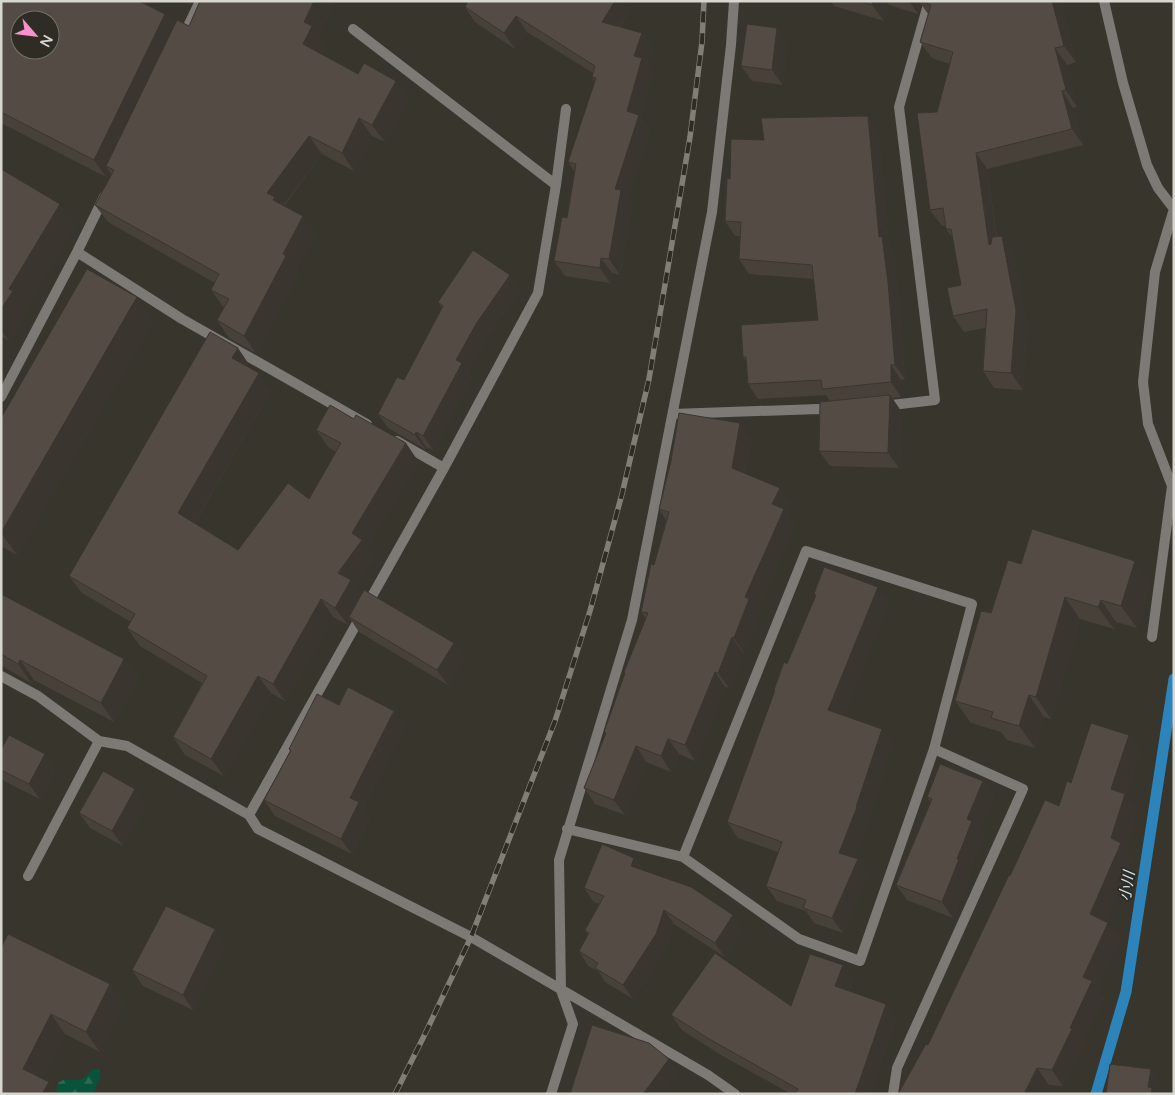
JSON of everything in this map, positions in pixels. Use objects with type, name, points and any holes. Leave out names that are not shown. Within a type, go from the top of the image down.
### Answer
[{"type":"street","points":[[179,45],[200,1]]},
{"type":"street","points":[[551,1094],[572,1024],[561,990],[559,860],[632,620],[712,212],[731,45],[734,1]]},
{"type":"street","points":[[870,407],[935,400],[899,107],[930,1]]},
{"type":"street","points":[[1104,1],[1123,83],[1146,166],[1158,188],[1174,209],[1155,272],[1143,382],[1148,424],[1172,486],[1152,637]]},
{"type":"street","points":[[353,29],[556,185]]},
{"type":"street","points":[[249,815],[444,468],[538,293],[556,185],[566,109]]},
{"type":"street","points":[[1,397],[78,252],[110,186]]},
{"type":"street","points":[[78,252],[182,319],[444,468]]},
{"type":"street","points":[[673,414],[818,409],[841,410]]},
{"type":"street","points":[[567,829],[683,857],[799,939],[860,962],[934,749],[972,604],[806,551],[683,857]]},
{"type":"street","points":[[1,676],[38,696],[100,741],[127,746],[249,815],[258,829],[471,937],[708,1075],[735,1094]]},
{"type":"street","points":[[28,876],[100,741]]},
{"type":"street","points":[[893,1094],[897,1068],[1023,789],[934,749]]},
{"type":"green space","points":[[94,1069],[99,1070],[101,1076],[93,1094],[60,1094],[56,1090],[58,1083],[63,1080],[81,1080]]},
{"type":"building","points":[[1,1],[139,1],[165,14],[94,160],[1,112]]},
{"type":"building","points":[[200,1],[314,1],[304,22],[312,26],[303,44],[358,74],[364,63],[396,81],[372,125],[359,118],[342,153],[309,136],[267,193],[275,197],[273,200],[303,216],[283,254],[286,256],[244,336],[217,320],[229,299],[211,290],[219,274],[95,205],[114,170],[106,166],[177,20],[189,26]]},
{"type":"building","points":[[468,1],[615,1],[602,22],[642,33],[634,56],[642,58],[627,111],[639,115],[615,189],[621,190],[609,259],[601,258],[600,268],[554,261],[562,217],[567,218],[576,164],[568,162],[596,78],[592,77],[595,66],[516,16],[504,33],[465,7]]},
{"type":"building","points":[[861,1],[873,1],[872,5]]},
{"type":"building","points":[[920,1],[1052,1],[1064,46],[1055,48],[1066,90],[1062,91],[1072,129],[976,153],[989,245],[991,244],[992,237],[1002,236],[1016,310],[1011,373],[983,371],[987,309],[953,316],[947,288],[961,285],[951,229],[946,229],[943,208],[930,210],[917,113],[937,112],[953,52],[920,42],[931,5]]},
{"type":"building","points":[[747,24],[777,28],[772,70],[741,66]]},
{"type":"building","points":[[868,116],[879,237],[882,236],[888,282],[895,365],[891,365],[891,382],[822,389],[821,380],[748,384],[746,357],[743,357],[741,325],[818,320],[812,265],[739,259],[741,222],[725,221],[727,178],[730,179],[731,139],[764,140],[761,118]]},
{"type":"building","points":[[1,169],[60,204],[9,289],[13,291],[1,309]]},
{"type":"building","points":[[473,250],[510,275],[476,324],[456,360],[462,363],[423,436],[416,432],[415,435],[378,414],[397,377],[404,380],[443,306],[438,302]]},
{"type":"building","points":[[87,269],[137,297],[1,533],[1,418]]},
{"type":"building","points":[[210,332],[238,348],[232,358],[259,373],[178,513],[238,550],[288,483],[309,499],[341,443],[316,430],[330,405],[354,419],[356,415],[406,443],[352,533],[362,540],[338,573],[351,580],[335,608],[321,599],[273,684],[258,676],[211,759],[173,737],[207,676],[127,628],[135,614],[69,576]]},
{"type":"building","points":[[890,395],[888,453],[819,451],[820,402]]},
{"type":"building","points":[[679,413],[740,423],[732,468],[780,488],[772,504],[784,509],[745,597],[749,599],[734,638],[732,637],[718,673],[715,672],[685,745],[668,739],[661,756],[636,746],[614,800],[584,788],[606,733],[604,732],[624,672],[648,613],[641,612],[651,564],[654,565],[669,512],[659,509],[671,461]]},
{"type":"building","points":[[1032,529],[1135,561],[1121,606],[1101,600],[1098,607],[1065,597],[1036,697],[1029,695],[1019,726],[991,718],[993,712],[955,701],[981,611],[991,613],[1008,560],[1021,564]]},
{"type":"building","points":[[824,567],[878,587],[828,710],[882,729],[857,807],[839,853],[858,859],[832,918],[803,908],[806,900],[766,886],[782,842],[727,822],[784,662],[787,664],[816,595],[814,594]]},
{"type":"building","points":[[364,590],[454,643],[437,670],[349,617]]},
{"type":"building","points":[[1,594],[124,659],[101,703],[20,660],[18,664],[1,654]]},
{"type":"building","points":[[348,687],[394,711],[350,798],[359,802],[341,839],[264,800],[291,750],[289,749],[317,694],[339,705]]},
{"type":"building","points":[[1091,723],[1129,735],[1111,789],[1125,794],[1111,838],[1121,843],[1090,914],[1108,923],[1083,977],[1092,981],[1052,1070],[1037,1068],[1024,1094],[898,1094],[926,1044],[928,1045],[1045,800],[1059,806],[1067,781],[1071,783]]},
{"type":"building","points":[[9,735],[45,754],[29,784],[1,770],[1,750]]},
{"type":"building","points":[[940,764],[983,781],[967,819],[972,821],[942,902],[896,885],[932,799],[927,797]]},
{"type":"building","points":[[103,771],[135,789],[112,831],[79,813]]},
{"type":"building","points":[[602,844],[634,858],[631,866],[691,887],[733,915],[715,943],[664,910],[656,934],[623,985],[595,968],[598,963],[579,951],[589,933],[585,930],[604,896],[584,888]]},
{"type":"building","points":[[166,906],[215,929],[183,995],[132,970]]},
{"type":"building","points":[[8,934],[110,984],[86,1032],[51,1014],[23,1069],[49,1082],[42,1094],[1,1094],[1,948]]},
{"type":"building","points":[[715,953],[791,1006],[810,954],[843,965],[835,986],[886,1004],[855,1094],[795,1094],[798,1089],[671,1015]]},
{"type":"building","points":[[592,1025],[649,1043],[669,1059],[643,1094],[570,1094]]},
{"type":"building","points":[[1110,1064],[1151,1069],[1148,1087],[1152,1088],[1151,1094],[1106,1094]]},
{"type":"waterway","name":"小川","points":[[1096,1094],[1126,992],[1174,679]]},
{"type":"railway","points":[[395,1094],[471,937],[555,721],[590,611],[622,494],[649,379],[690,137],[702,42],[704,1]]}]
